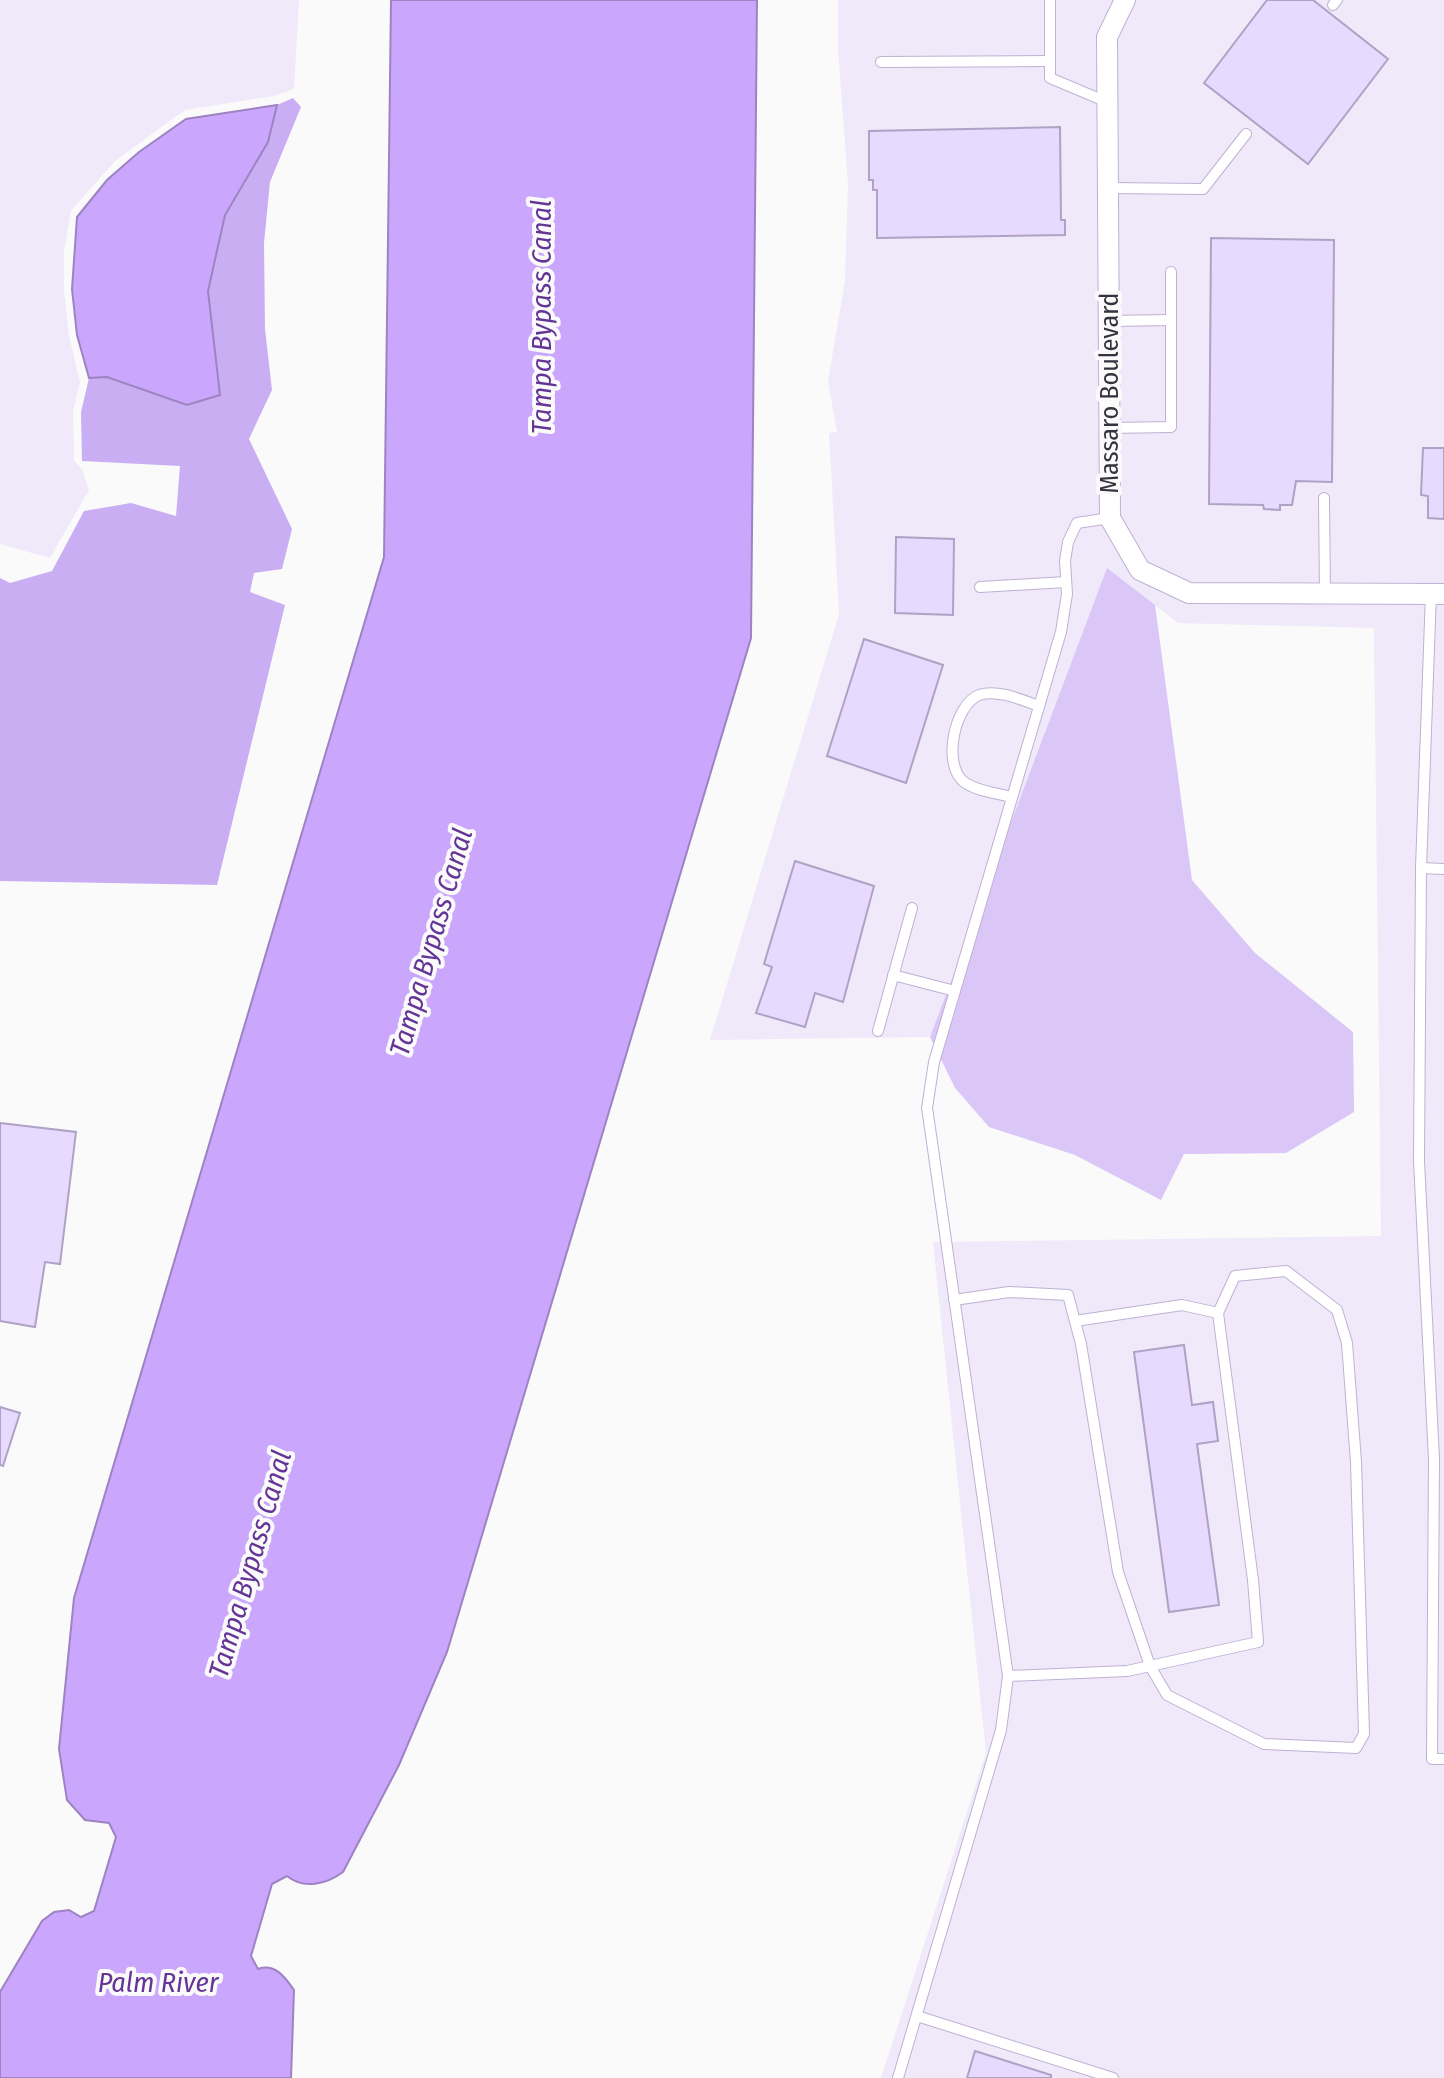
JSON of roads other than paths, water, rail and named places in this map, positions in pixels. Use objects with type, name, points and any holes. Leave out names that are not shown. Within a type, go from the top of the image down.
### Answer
[{"type":"street","name":"Massaro Boulevard","points":[[1125,0],[1107,37],[1110,518],[1140,570],[1189,593],[1437,594]]},
{"type":"lane","points":[[1050,0],[1050,78],[1107,102]]},
{"type":"lane","points":[[881,62],[1050,61]]},
{"type":"lane","points":[[1108,188],[1203,189],[1246,134]]},
{"type":"lane","points":[[1110,428],[1171,427],[1171,272]]},
{"type":"lane","points":[[1109,321],[1171,320]]},
{"type":"lane","points":[[1324,498],[1325,594]]},
{"type":"lane","points":[[898,2078],[1001,1730],[1008,1676],[927,1108],[934,1062],[1061,632],[1068,542],[1077,523],[1110,518]]},
{"type":"lane","points":[[980,587],[1066,582]]},
{"type":"lane","points":[[1437,594],[1421,868],[1419,1161],[1434,1459],[1432,1759],[1444,1759]]},
{"type":"lane","points":[[1011,797],[967,784],[959,776],[953,752],[961,714],[968,702],[982,694],[999,694],[1039,706]]},
{"type":"lane","points":[[1421,868],[1444,869]]},
{"type":"lane","points":[[878,1031],[912,908]]},
{"type":"lane","points":[[893,975],[955,991]]},
{"type":"lane","points":[[954,1300],[1009,1292],[1068,1295],[1118,1572],[1150,1666],[1167,1695],[1264,1744],[1356,1748],[1364,1734],[1356,1462],[1347,1343],[1337,1310],[1286,1271],[1235,1276],[1218,1313],[1253,1580],[1258,1642],[1150,1666],[1127,1671],[1008,1676]]},
{"type":"lane","points":[[1075,1321],[1182,1305],[1218,1313]]},
{"type":"lane","points":[[917,2016],[1113,2078]]},
{"type":"water","points":[[391,0],[757,0],[751,638],[447,1652],[399,1765],[343,1872],[315,1884],[301,1883],[287,1876],[272,1884],[251,1956],[258,1969],[274,1970],[294,1990],[291,2078],[0,2078],[0,1992],[42,1921],[54,1912],[69,1910],[81,1917],[94,1911],[116,1837],[109,1823],[85,1820],[67,1800],[59,1749],[74,1598],[384,557]]},
{"type":"water","points":[[277,105],[268,142],[225,215],[208,291],[220,395],[187,405],[107,377],[89,378],[77,335],[72,289],[77,217],[107,180],[139,152],[186,119]]},
{"type":"water label","name":"Tampa Bypass Canal","points":[[541,317]]},
{"type":"water label","name":"Tampa Bypass Canal","points":[[431,942]]},
{"type":"water label","name":"Tampa Bypass Canal","points":[[250,1564]]},
{"type":"water label","name":"Palm River","points":[[158,1982]]}]
